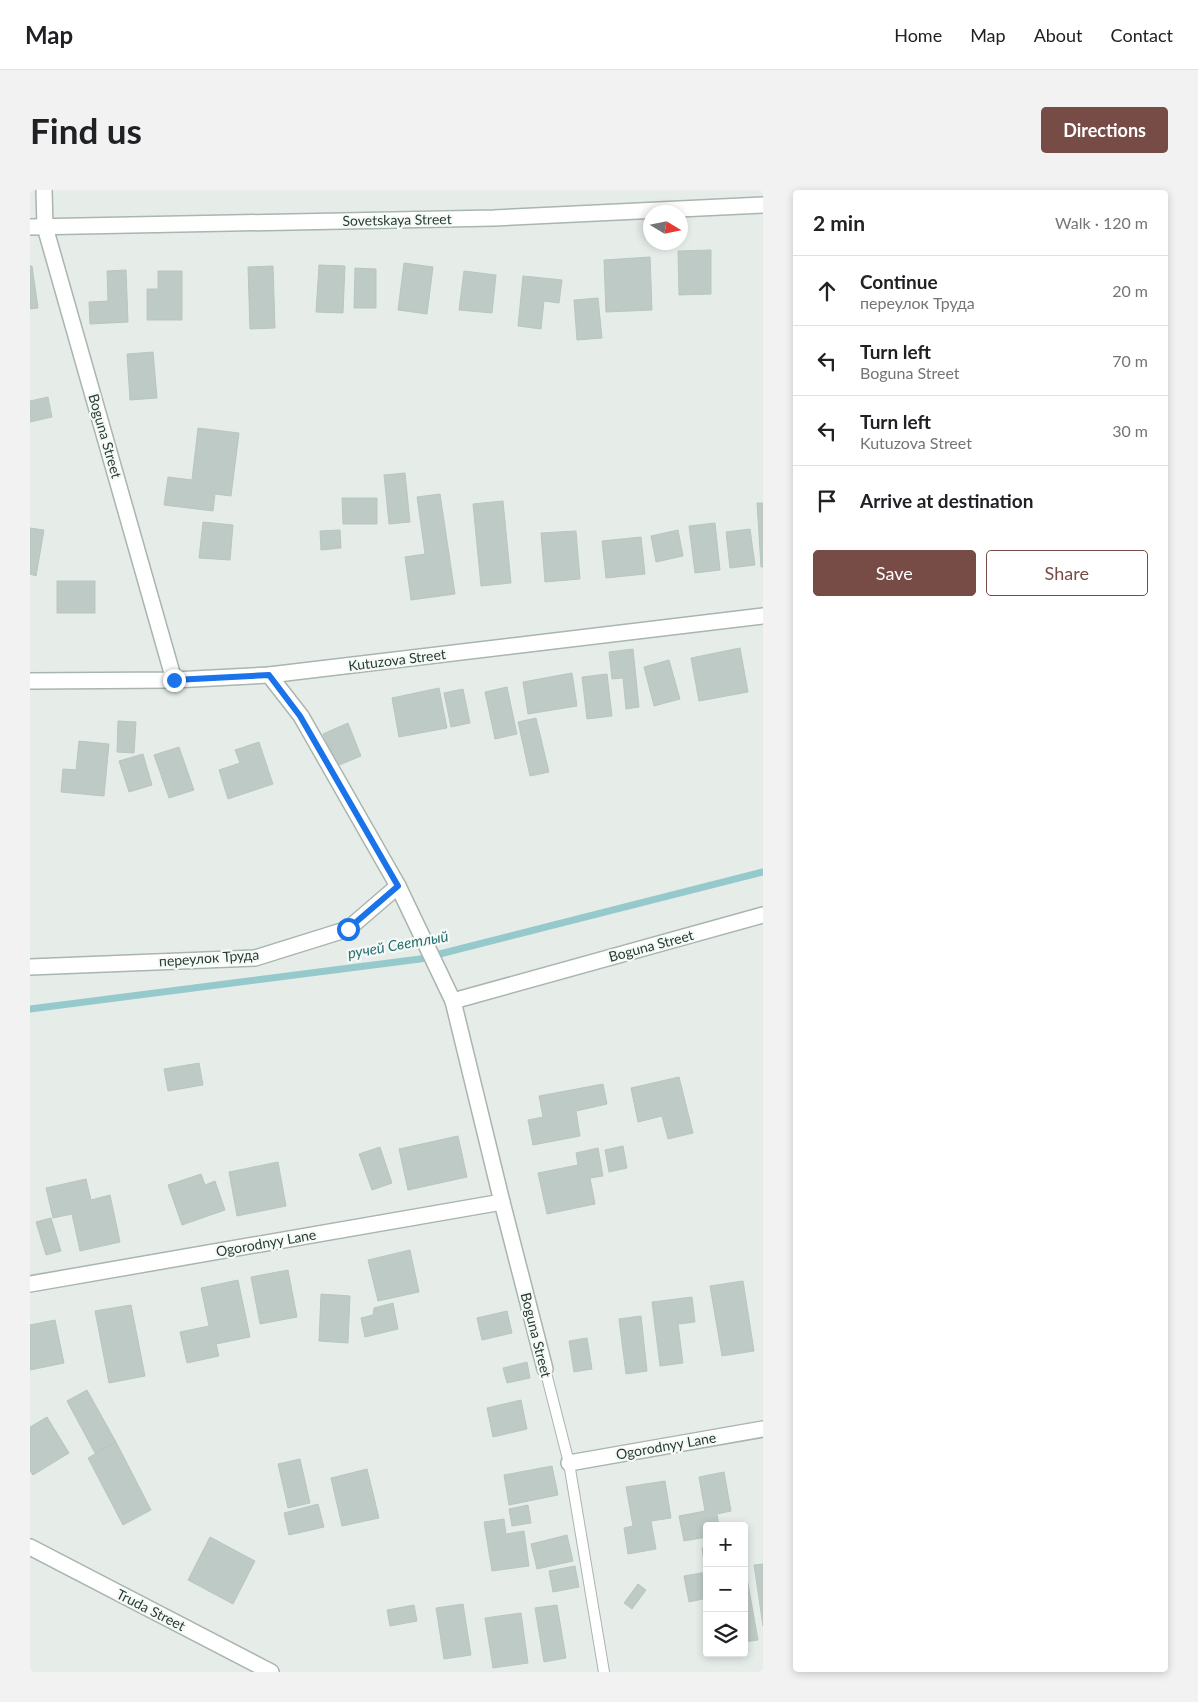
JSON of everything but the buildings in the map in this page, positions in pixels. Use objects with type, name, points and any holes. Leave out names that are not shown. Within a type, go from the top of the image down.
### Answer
[{"type":"street","name":"Boguna Street","points":[[44,190],[38,227],[174,680]]},
{"type":"street","name":"Sovetskaya Street","points":[[38,227],[494,218],[763,205]]},
{"type":"street","name":"Kutuzova Street","points":[[30,681],[174,680],[269,675],[763,616]]},
{"type":"street","name":"Boguna Street","points":[[269,675],[300,716],[398,886],[453,1000],[545,1369]]},
{"type":"street","name":"переулок Труда","points":[[30,967],[255,958],[348,929],[398,886]]},
{"type":"street","name":"Boguna Street","points":[[453,1000],[763,916]]},
{"type":"street","name":"Ogorodnyy Lane","points":[[30,1284],[502,1202]]},
{"type":"street","name":"Ogorodnyy Lane","points":[[569,1463],[763,1429]]},
{"type":"street","name":"Truda Street","points":[[30,1547],[272,1672]]},
{"type":"lane","name":"Boguna Street","points":[[545,1369],[569,1463],[604,1672]]},
{"type":"waterway","name":"ручей Светлый","points":[[30,1009],[420,959],[763,872]]},
{"type":"route","points":[[174,680],[269,675],[300,716],[398,886],[348,929]]}]
